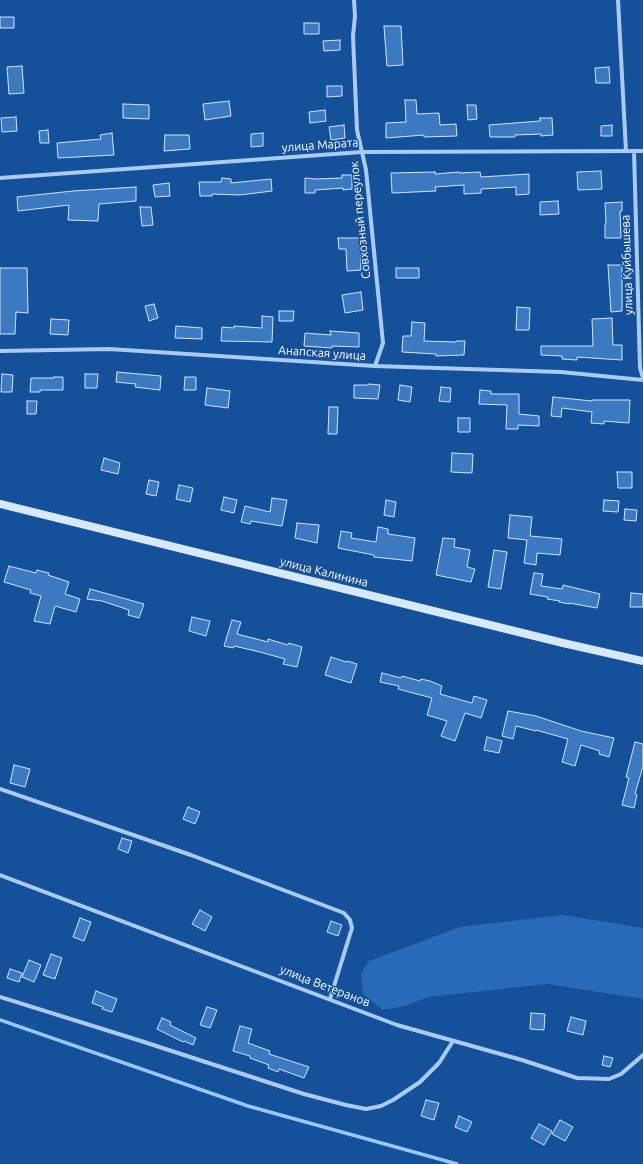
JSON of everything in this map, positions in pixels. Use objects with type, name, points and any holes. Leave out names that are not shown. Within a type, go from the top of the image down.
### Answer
[{"type":"main road","name":"улица Калинина","points":[[0,504],[555,641],[643,661]]},
{"type":"street","name":"Совхозный переулок","points":[[354,0],[355,16],[353,36],[357,130],[366,170],[382,343],[375,366]]},
{"type":"street","points":[[618,0],[626,151]]},
{"type":"street","name":"улица Куйбышева","points":[[634,151],[640,368],[643,379]]},
{"type":"street","name":"улица Марата","points":[[0,178],[362,152],[643,151]]},
{"type":"street","points":[[636,249],[643,249]]},
{"type":"street","name":"Анапская улица","points":[[0,351],[110,349],[375,366],[561,372],[643,379]]},
{"type":"street","points":[[0,789],[191,854],[344,913],[350,920],[352,928],[330,999]]},
{"type":"street","name":"улица Ветеранов","points":[[0,875],[398,1025],[522,1060],[577,1078],[594,1080],[609,1079],[621,1074],[643,1055]]},
{"type":"street","points":[[0,997],[304,1094],[346,1106],[366,1109],[381,1106],[393,1100],[420,1082],[439,1063],[453,1041]]},
{"type":"shaded area","points":[[563,915],[643,928],[643,999],[547,984],[428,997],[405,1006],[383,1010],[363,994],[361,974],[369,961],[460,927]]},
{"type":"building","points":[[0,17],[14,17],[14,28],[0,28]]},
{"type":"building","points":[[304,23],[319,23],[319,34],[304,34]]},
{"type":"building","points":[[384,26],[401,26],[403,65],[387,66]]},
{"type":"building","points":[[340,40],[340,50],[324,51],[323,41]]},
{"type":"building","points":[[22,66],[24,93],[9,94],[7,67]]},
{"type":"building","points":[[609,67],[610,83],[596,83],[595,68]]},
{"type":"building","points":[[327,86],[342,86],[342,96],[327,97]]},
{"type":"building","points":[[405,100],[416,100],[417,114],[439,113],[440,125],[456,124],[457,136],[424,137],[424,135],[386,138],[386,123],[406,122]]},
{"type":"building","points":[[229,101],[231,116],[205,120],[203,104]]},
{"type":"building","points":[[123,104],[149,105],[149,119],[123,118]]},
{"type":"building","points":[[467,105],[476,105],[477,119],[468,120]]},
{"type":"building","points":[[325,110],[326,121],[310,123],[309,112]]},
{"type":"building","points":[[16,117],[17,131],[2,132],[1,118]]},
{"type":"building","points":[[540,118],[552,118],[553,135],[541,136],[541,134],[515,135],[515,137],[490,137],[489,125],[540,121]]},
{"type":"building","points":[[344,125],[345,138],[331,140],[329,127]]},
{"type":"building","points":[[612,125],[612,136],[601,136],[601,126]]},
{"type":"building","points":[[48,130],[49,143],[40,143],[39,131]]},
{"type":"building","points":[[112,133],[114,155],[58,158],[57,143],[101,139],[100,135]]},
{"type":"building","points":[[263,133],[263,146],[251,147],[251,134]]},
{"type":"building","points":[[165,135],[189,135],[190,149],[164,151]]},
{"type":"building","points":[[601,171],[602,189],[578,190],[577,172]]},
{"type":"building","points":[[435,172],[435,174],[480,172],[481,177],[529,174],[529,194],[516,195],[516,187],[481,189],[481,193],[464,194],[464,185],[435,187],[436,191],[392,193],[391,173]]},
{"type":"building","points":[[342,175],[352,175],[352,189],[343,190],[343,188],[315,190],[315,193],[305,193],[305,178],[342,178]]},
{"type":"building","points":[[222,178],[231,179],[231,183],[271,179],[272,191],[240,195],[212,194],[212,196],[200,196],[199,182],[221,182]]},
{"type":"building","points":[[169,183],[170,196],[155,197],[153,185]]},
{"type":"building","points":[[136,187],[136,201],[99,204],[98,221],[68,220],[69,205],[18,211],[17,197],[73,191]]},
{"type":"building","points":[[558,201],[559,214],[540,215],[540,202]]},
{"type":"building","points":[[622,202],[622,211],[620,211],[621,238],[605,238],[605,203]]},
{"type":"building","points":[[140,207],[151,207],[153,225],[142,226]]},
{"type":"building","points":[[338,238],[360,238],[361,270],[347,271],[346,249],[339,249]]},
{"type":"building","points":[[608,265],[622,265],[622,311],[611,312]]},
{"type":"building","points":[[0,268],[27,268],[28,313],[16,312],[15,334],[0,334]]},
{"type":"building","points":[[396,268],[419,268],[419,278],[396,278]]},
{"type":"building","points":[[361,292],[363,310],[345,313],[342,295]]},
{"type":"building","points":[[154,304],[158,318],[149,321],[145,306]]},
{"type":"building","points":[[517,307],[530,308],[529,330],[516,330]]},
{"type":"building","points":[[279,311],[294,311],[293,321],[279,321]]},
{"type":"building","points":[[262,316],[273,317],[272,342],[221,341],[222,327],[234,328],[234,326],[262,328]]},
{"type":"building","points":[[612,318],[613,345],[622,345],[622,360],[577,357],[577,360],[562,359],[562,356],[541,355],[541,346],[593,346],[592,319]]},
{"type":"building","points":[[51,319],[69,320],[68,335],[50,334]]},
{"type":"building","points":[[412,322],[425,323],[424,341],[465,341],[464,355],[436,356],[436,354],[402,352],[403,336],[411,336]]},
{"type":"building","points":[[176,326],[202,328],[202,339],[175,338]]},
{"type":"building","points":[[330,331],[359,333],[359,347],[332,346],[332,348],[304,346],[305,333],[331,335]]},
{"type":"building","points":[[117,372],[161,376],[160,390],[135,387],[136,384],[116,382]]},
{"type":"building","points":[[2,374],[13,375],[12,392],[1,392]]},
{"type":"building","points":[[85,374],[98,374],[97,388],[85,388]]},
{"type":"building","points":[[63,377],[63,390],[40,390],[40,392],[30,392],[31,378]]},
{"type":"building","points":[[185,377],[196,377],[196,390],[184,390]]},
{"type":"building","points":[[354,385],[380,385],[378,399],[354,398]]},
{"type":"building","points":[[400,385],[412,387],[410,402],[398,400]]},
{"type":"building","points":[[441,387],[451,388],[450,402],[439,401]]},
{"type":"building","points":[[207,388],[230,391],[228,408],[205,405]]},
{"type":"building","points":[[480,390],[491,391],[491,394],[519,394],[519,414],[539,416],[539,426],[518,425],[518,429],[506,429],[507,405],[479,404]]},
{"type":"building","points":[[553,397],[592,401],[630,400],[629,423],[604,421],[604,424],[591,423],[592,412],[562,408],[561,417],[551,416]]},
{"type":"building","points":[[27,401],[37,401],[36,414],[27,414]]},
{"type":"building","points":[[329,407],[338,407],[337,434],[328,434]]},
{"type":"building","points":[[458,418],[470,418],[470,432],[458,432]]},
{"type":"building","points":[[452,453],[473,454],[472,473],[451,472]]},
{"type":"building","points":[[104,458],[120,463],[118,474],[101,470]]},
{"type":"building","points":[[617,472],[632,472],[632,488],[618,488]]},
{"type":"building","points":[[149,480],[159,482],[156,496],[146,494]]},
{"type":"building","points":[[179,485],[193,488],[190,502],[176,499]]},
{"type":"building","points":[[224,497],[237,500],[234,513],[221,510]]},
{"type":"building","points":[[272,498],[287,500],[282,526],[251,521],[250,524],[241,522],[245,506],[270,512]]},
{"type":"building","points":[[386,500],[396,502],[394,517],[384,515]]},
{"type":"building","points":[[604,500],[619,501],[618,512],[603,511]]},
{"type":"building","points":[[625,509],[637,510],[636,521],[624,520]]},
{"type":"building","points":[[510,515],[532,517],[530,536],[562,539],[560,555],[537,553],[536,565],[524,563],[527,540],[508,538]]},
{"type":"building","points":[[297,523],[319,525],[317,543],[295,538]]},
{"type":"building","points":[[378,527],[388,529],[388,534],[415,538],[412,561],[374,557],[374,555],[338,548],[341,531],[352,533],[351,538],[376,542]]},
{"type":"building","points":[[443,538],[455,539],[454,547],[470,550],[467,567],[475,569],[471,582],[436,575]]},
{"type":"building","points":[[494,550],[507,552],[501,589],[488,587]]},
{"type":"building","points":[[9,566],[36,573],[37,570],[49,573],[48,575],[69,582],[65,594],[80,599],[76,612],[55,606],[50,624],[34,621],[41,596],[30,593],[31,590],[4,582]]},
{"type":"building","points":[[534,573],[543,574],[541,586],[562,589],[563,585],[600,594],[597,608],[559,602],[560,601],[547,599],[548,597],[530,594]]},
{"type":"building","points":[[90,589],[144,604],[139,618],[128,615],[129,610],[102,601],[87,599]]},
{"type":"building","points":[[631,593],[643,594],[643,607],[630,607]]},
{"type":"building","points":[[192,617],[210,621],[206,636],[189,631]]},
{"type":"building","points":[[232,620],[241,622],[237,634],[268,642],[268,639],[288,645],[289,643],[302,647],[297,667],[283,664],[285,659],[234,646],[233,648],[224,646]]},
{"type":"building","points":[[331,657],[357,664],[351,683],[325,675]]},
{"type":"building","points":[[382,673],[401,678],[402,676],[420,681],[421,679],[430,681],[442,686],[440,694],[472,703],[474,696],[487,700],[481,718],[465,713],[455,741],[441,736],[447,721],[427,715],[432,698],[398,689],[399,686],[380,682]]},
{"type":"building","points":[[508,711],[536,716],[581,731],[614,738],[609,757],[599,754],[600,751],[581,745],[575,766],[562,762],[568,739],[516,726],[513,739],[502,736]]},
{"type":"building","points":[[487,737],[502,741],[499,753],[484,750]]},
{"type":"building","points":[[635,742],[643,744],[643,766],[635,794],[637,795],[634,808],[622,805],[629,778],[626,777]]},
{"type":"building","points":[[14,765],[30,769],[25,787],[10,783]]},
{"type":"building","points":[[188,807],[200,812],[195,824],[183,819]]},
{"type":"building","points":[[122,838],[132,841],[128,853],[118,849]]},
{"type":"building","points":[[200,910],[212,917],[205,931],[192,924]]},
{"type":"building","points":[[80,918],[91,922],[84,941],[73,937]]},
{"type":"building","points":[[331,921],[342,925],[338,936],[327,932]]},
{"type":"building","points":[[51,954],[62,958],[55,979],[43,975]]},
{"type":"building","points":[[29,960],[41,965],[34,982],[22,977]]},
{"type":"building","points":[[10,969],[22,973],[19,982],[7,978]]},
{"type":"building","points":[[96,991],[117,999],[112,1012],[102,1009],[103,1007],[92,1003]]},
{"type":"building","points":[[207,1007],[217,1010],[210,1028],[200,1025]]},
{"type":"building","points":[[531,1013],[545,1014],[544,1030],[530,1029]]},
{"type":"building","points":[[571,1017],[586,1021],[583,1035],[567,1031]]},
{"type":"building","points":[[162,1018],[171,1022],[170,1025],[196,1038],[193,1045],[184,1041],[183,1042],[157,1029]]},
{"type":"building","points":[[240,1026],[252,1029],[248,1043],[270,1051],[269,1054],[309,1067],[304,1078],[279,1069],[278,1072],[268,1068],[269,1065],[250,1058],[250,1056],[233,1051]]},
{"type":"building","points":[[604,1056],[613,1058],[610,1067],[602,1065]]},
{"type":"building","points":[[426,1100],[439,1103],[434,1120],[421,1116]]},
{"type":"building","points":[[459,1116],[472,1122],[467,1132],[455,1127]]},
{"type":"building","points":[[560,1120],[573,1127],[565,1141],[552,1134]]},
{"type":"building","points":[[539,1124],[552,1131],[544,1145],[531,1138]]},
{"type":"waterway","points":[[0,1020],[248,1106],[457,1164]]}]
